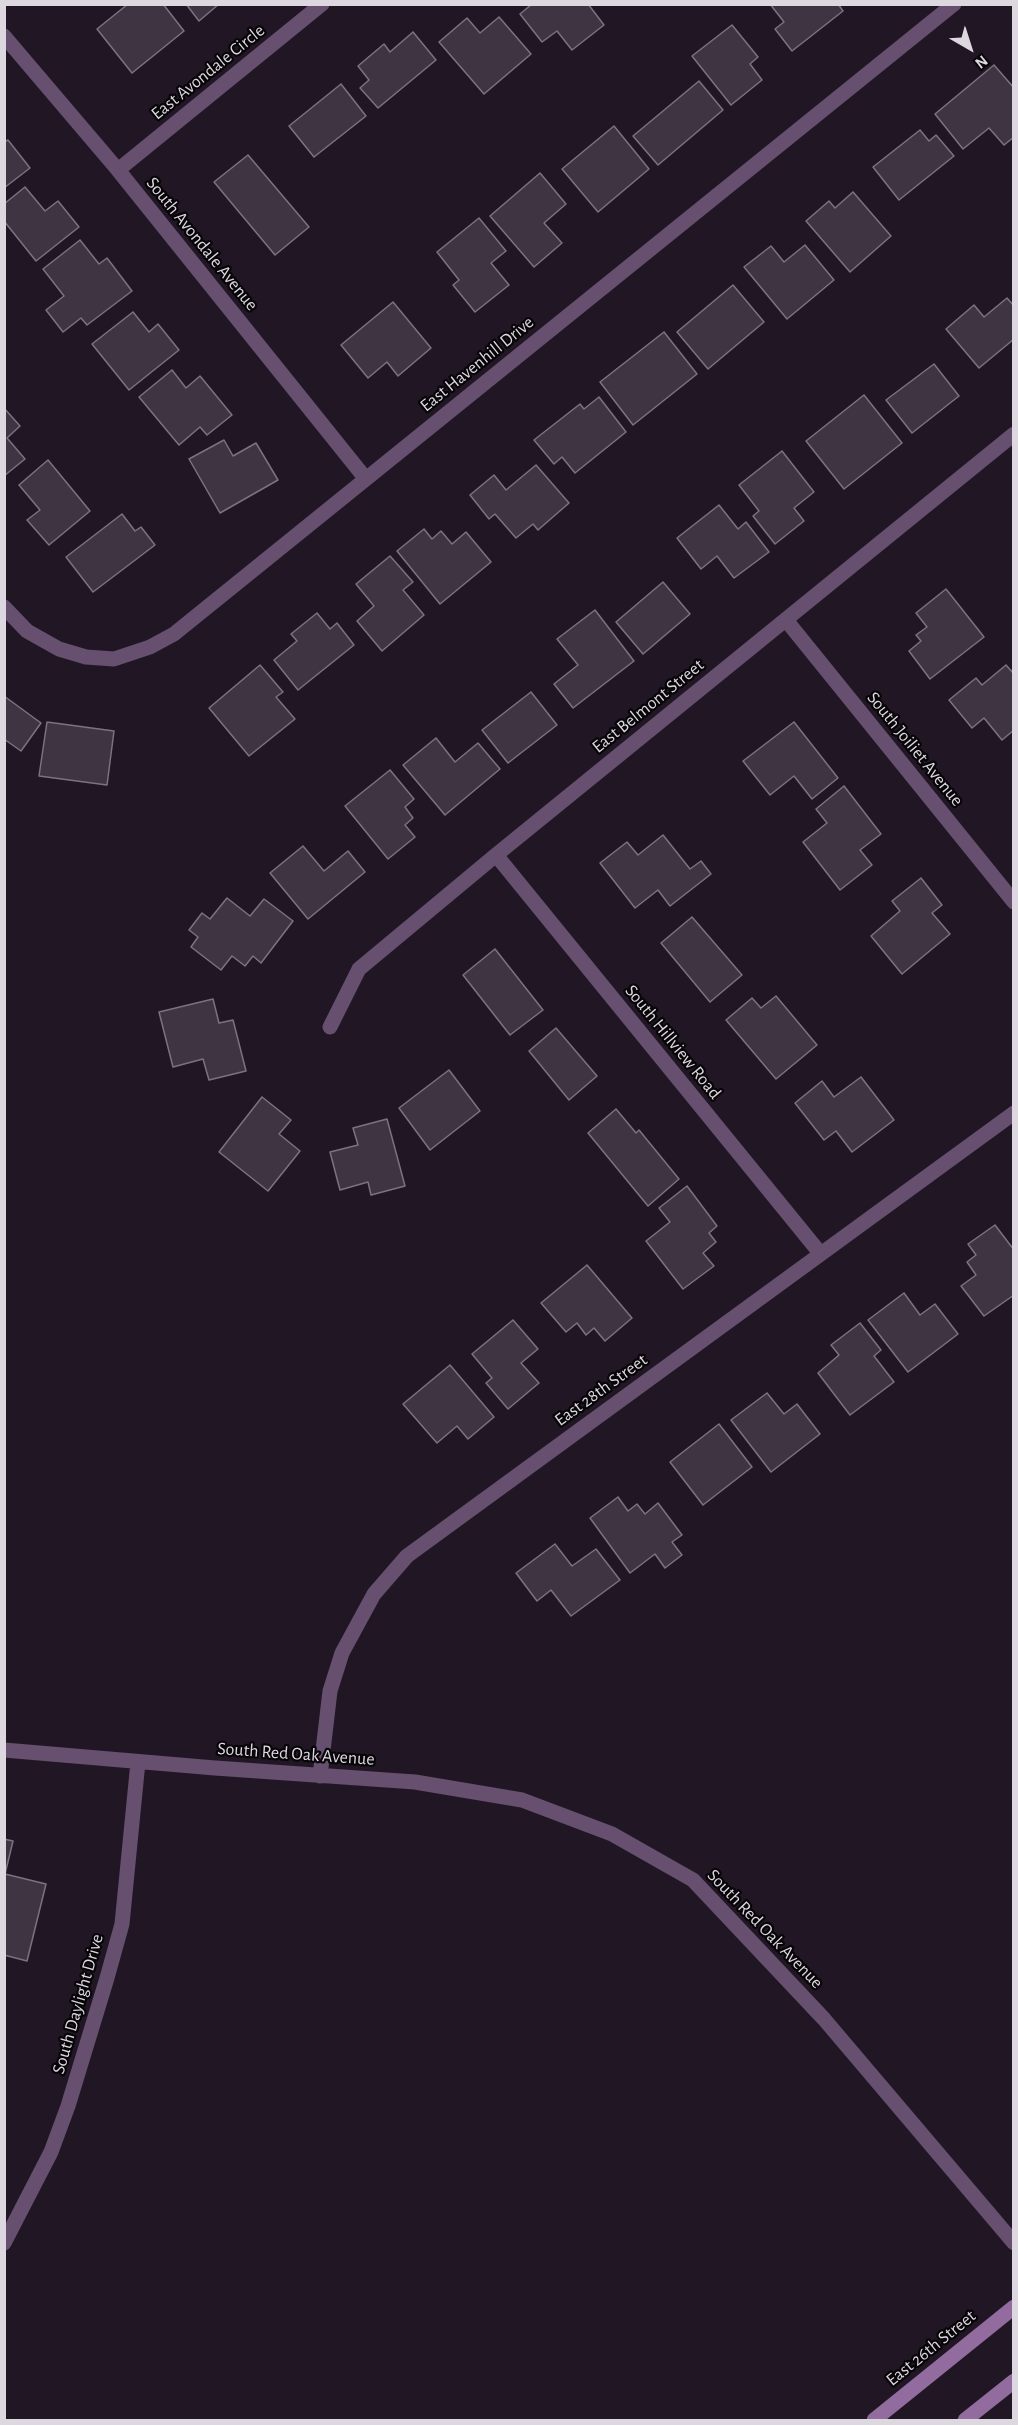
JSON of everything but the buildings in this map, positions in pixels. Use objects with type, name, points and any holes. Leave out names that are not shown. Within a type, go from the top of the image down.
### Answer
[{"type":"main road","name":"East 26th Street","points":[[874,2421],[1014,2307]]},
{"type":"main road","points":[[965,2421],[1014,2381]]},
{"type":"street","name":"East Avondale Circle","points":[[118,170],[322,4]]},
{"type":"street","name":"East Havenhill Drive","points":[[4,607],[27,631],[58,649],[86,657],[114,659],[150,647],[174,634],[954,4]]},
{"type":"street","name":"South Avondale Avenue","points":[[4,36],[118,170],[366,479]]},
{"type":"street","name":"East Belmont Street","points":[[330,1027],[359,969],[1014,434]]},
{"type":"street","name":"South Joiliet Avenue","points":[[786,620],[1014,902]]},
{"type":"street","name":"South Hillview Road","points":[[496,855],[820,1253]]},
{"type":"street","name":"East 28th Street","points":[[320,1776],[330,1691],[342,1653],[374,1594],[407,1556],[1014,1113]]},
{"type":"street","name":"South Red Oak Avenue","points":[[4,1750],[416,1782],[522,1800],[612,1834],[693,1880],[824,2019],[1014,2243]]},
{"type":"street","name":"South Daylight Drive","points":[[4,2243],[51,2152],[68,2106],[122,1924],[138,1762]]}]
